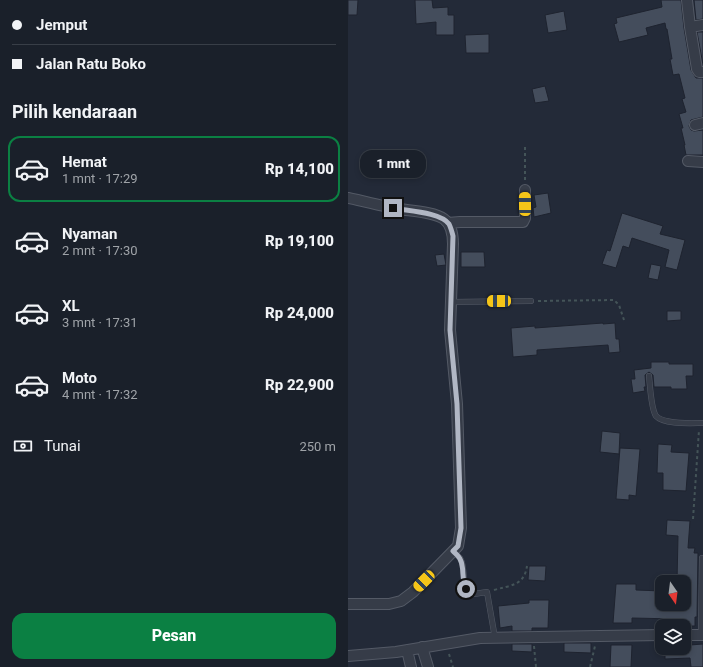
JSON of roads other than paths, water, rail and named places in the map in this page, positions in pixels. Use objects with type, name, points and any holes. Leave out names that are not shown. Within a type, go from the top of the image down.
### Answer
[{"type":"street","points":[[687,0],[697,69],[699,72],[703,72]]},
{"type":"street","points":[[690,27],[703,25]]},
{"type":"street","points":[[688,161],[703,162]]},
{"type":"street","points":[[448,224],[522,222],[525,218],[525,190]]},
{"type":"street","points":[[348,198],[443,218],[448,224],[453,236],[450,330],[457,404],[461,528],[458,546],[413,592],[401,601],[388,604],[348,604]]},
{"type":"street","points":[[348,656],[407,650],[480,638],[655,635]]},
{"type":"street","points":[[691,635],[702,635]]},
{"type":"street","points":[[422,647],[428,667]]},
{"type":"street","points":[[407,650],[411,667]]},
{"type":"lane","points":[[451,302],[531,301]]},
{"type":"lane","points":[[649,376],[656,416],[662,420],[670,422],[701,423]]},
{"type":"lane","points":[[453,551],[460,558],[464,585],[468,593],[474,594],[487,592],[495,638]]},
{"type":"lane","points":[[702,558],[702,635]]}]
